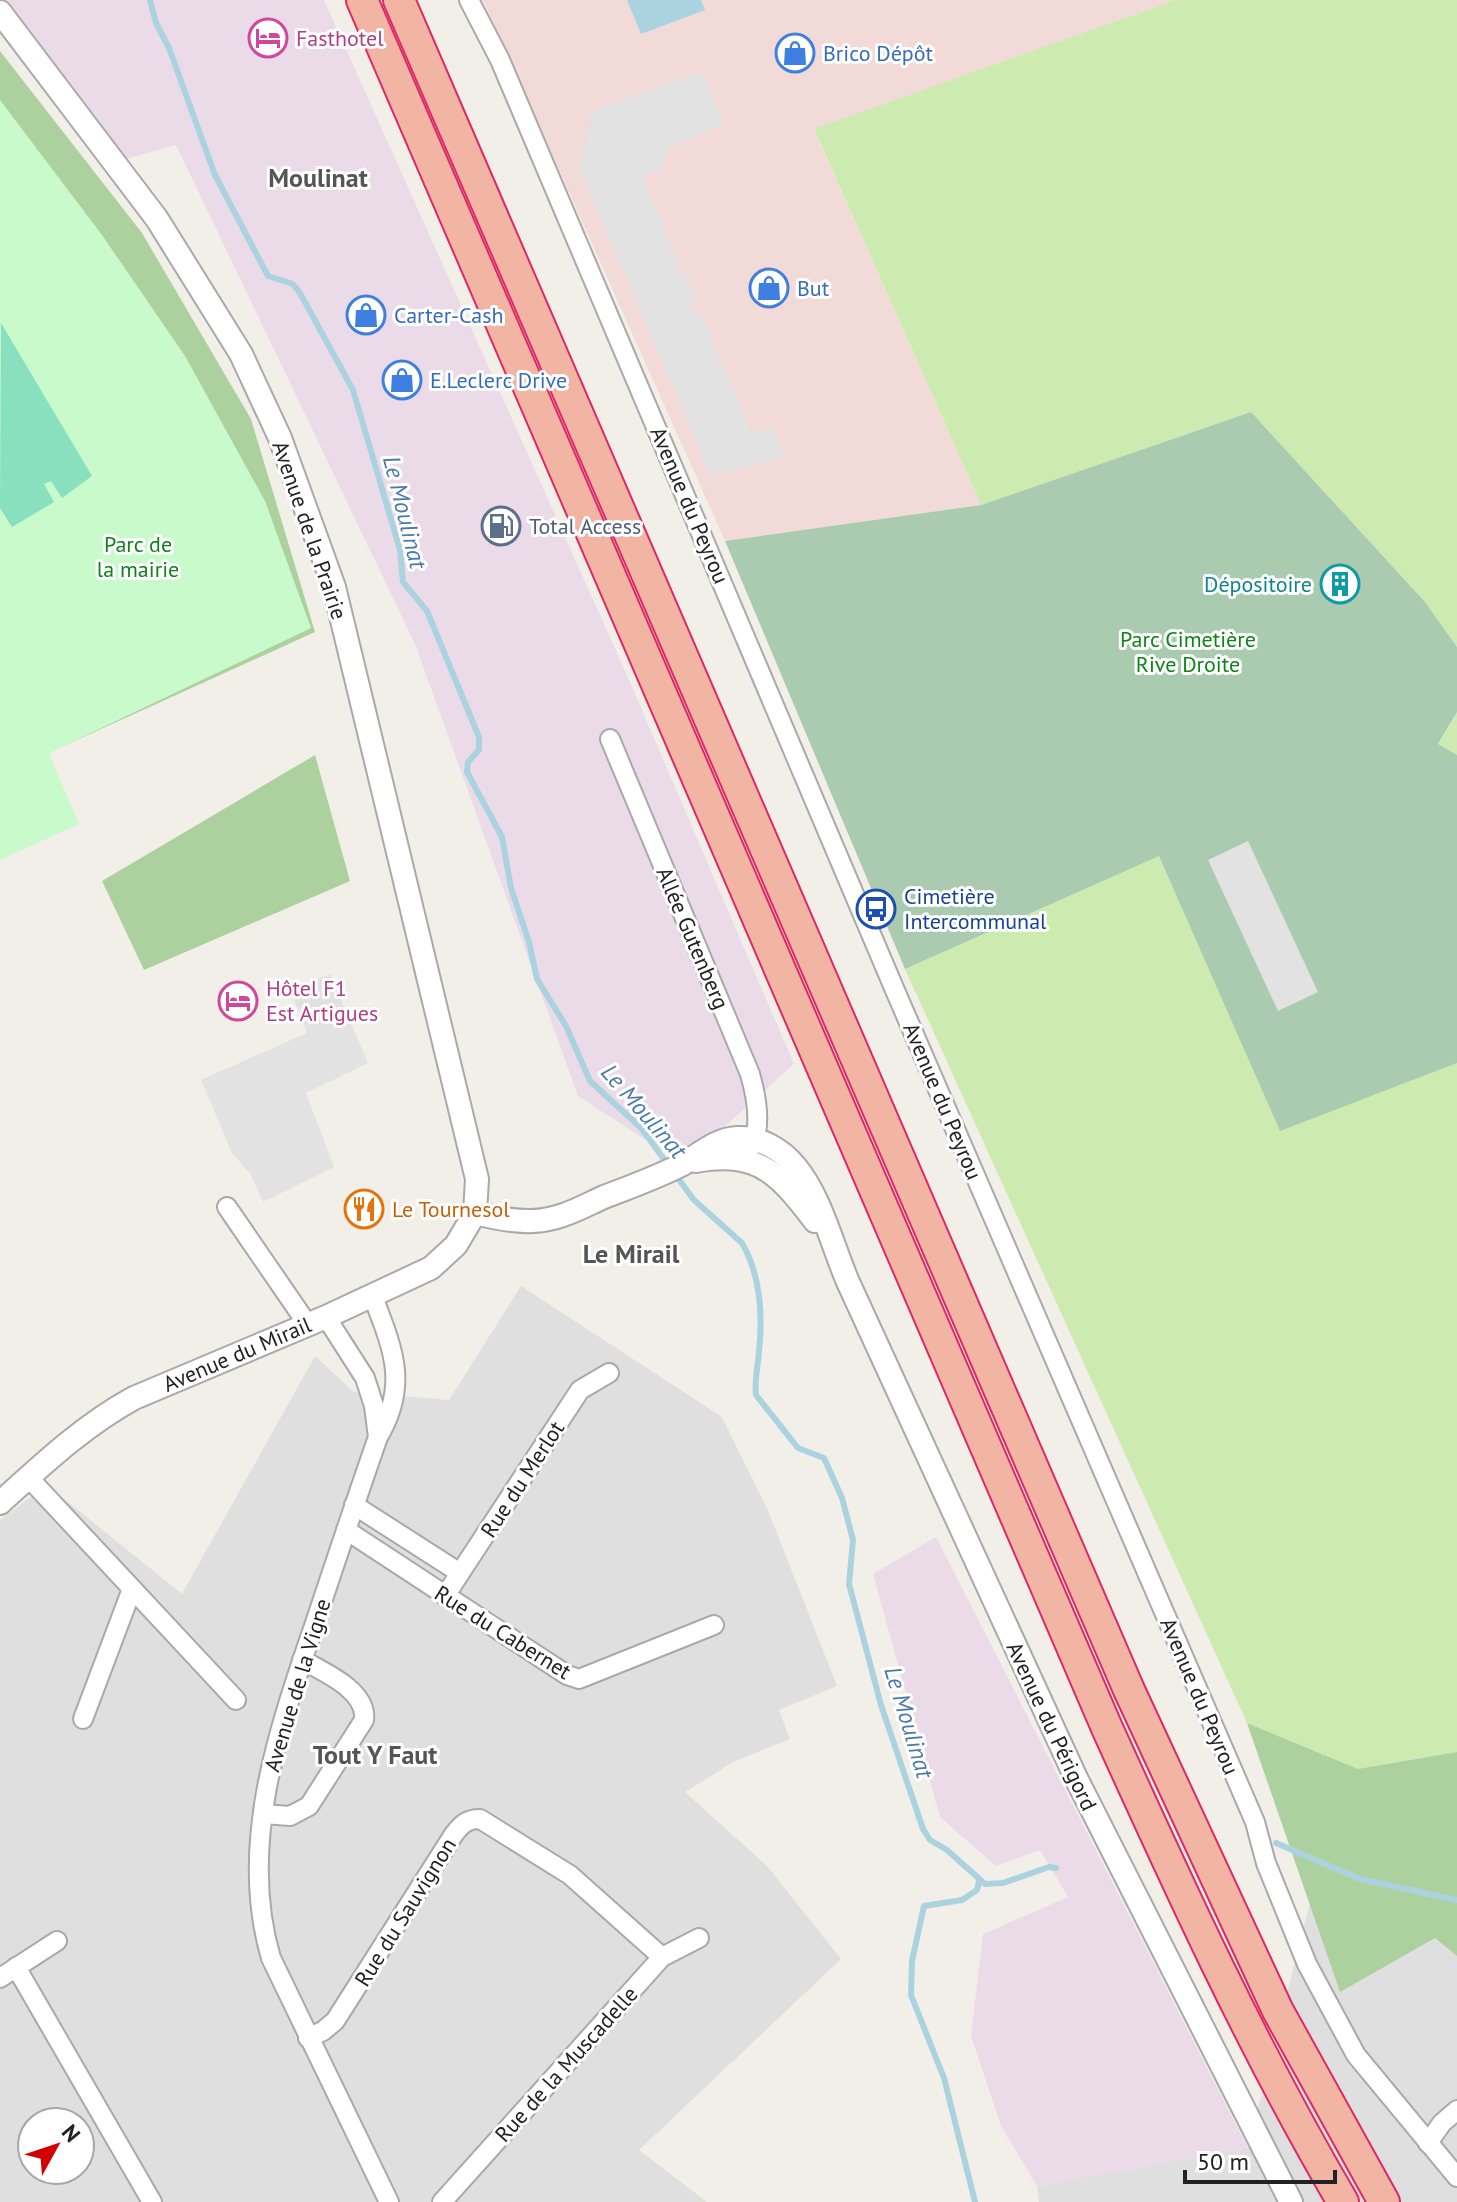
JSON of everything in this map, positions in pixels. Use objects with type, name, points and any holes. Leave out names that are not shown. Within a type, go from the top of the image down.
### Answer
[{"type":"highway","points":[[362,0],[1114,1742],[1182,1894],[1262,2058],[1343,2202]]},
{"type":"highway","points":[[399,0],[1129,1690],[1278,2011],[1384,2202]]},
{"type":"street","name":"Avenue du Peyrou","points":[[469,0],[506,73],[900,1002],[1255,1822],[1266,1863],[1307,1964],[1356,2055],[1457,2177]]},
{"type":"street","name":"Avenue de la Prairie","points":[[0,12],[157,219],[241,354],[280,438],[334,587],[477,1179],[475,1213]]},
{"type":"street","name":"Allée Gutenberg","points":[[610,739],[750,1074],[756,1096],[755,1140]]},
{"type":"street","name":"Avenue du Périgord","points":[[475,1213],[504,1220],[551,1219],[683,1164],[707,1147],[738,1138],[776,1148],[797,1168],[819,1206],[831,1243],[1076,1778],[1291,2202]]},
{"type":"street","points":[[712,1158],[747,1150],[755,1140]]},
{"type":"street","points":[[755,1140],[756,1155],[766,1169]]},
{"type":"street","name":"Avenue du Périgord","points":[[683,1164],[730,1157],[744,1159],[766,1169],[793,1192],[831,1243]]},
{"type":"street","name":"Avenue de la Vigne","points":[[227,1207],[365,1378],[374,1406],[378,1437]]},
{"type":"street","name":"Avenue du Mirail","points":[[0,1503],[67,1442],[121,1405],[373,1297],[431,1268],[456,1245],[475,1213]]},
{"type":"street","name":"Avenue de la Vigne","points":[[373,1297],[391,1344],[397,1377],[390,1417],[378,1437],[354,1505],[276,1746],[264,1814],[259,1884],[264,1935],[282,1983],[389,2202]]},
{"type":"street","name":"Rue du Merlot","points":[[445,1596],[580,1390],[609,1373]]},
{"type":"street","points":[[28,1477],[236,1700]]},
{"type":"street","name":"Rue du Cabernet","points":[[354,1505],[460,1573]]},
{"type":"street","name":"Rue du Cabernet","points":[[346,1530],[567,1675],[579,1679],[714,1625]]},
{"type":"street","points":[[83,1719],[132,1589]]},
{"type":"street","points":[[264,1814],[290,1816],[309,1806],[364,1720],[363,1703],[355,1694],[302,1660]]},
{"type":"street","name":"Rue du Sauvignon","points":[[308,2038],[335,2021],[454,1834],[461,1824],[470,1819],[480,1819],[570,1875],[662,1957]]},
{"type":"street","name":"Rue de la Muscadelle","points":[[442,2202],[662,1957],[699,1938]]},
{"type":"street","points":[[57,1941],[8,1972],[152,2202]]},
{"type":"street","points":[[1428,2143],[1442,2123],[1457,2110]]},
{"type":"shaded area","points":[[0,0],[324,0],[626,673],[794,1064],[683,1164],[578,1096],[415,644],[176,145],[115,162],[0,12]]},
{"type":"shaded area","points":[[483,0],[1175,0],[814,130],[981,505],[725,541]]},
{"type":"shaded area","points":[[702,72],[725,124],[668,148],[662,167],[642,176],[679,262],[674,265],[678,275],[686,273],[697,301],[690,304],[695,315],[701,313],[753,435],[773,427],[785,456],[711,476],[579,167],[594,110]]},
{"type":"shaded area","points":[[1248,841],[1318,992],[1278,1011],[1208,860]]},
{"type":"shaded area","points":[[330,974],[368,1063],[306,1093],[334,1167],[263,1202],[251,1175],[232,1153],[201,1080],[307,1033],[290,989]]},
{"type":"shaded area","points":[[521,1286],[722,1417],[769,1513],[837,1686],[779,1710],[790,1739],[733,1762],[685,1792],[767,1866],[841,1959],[639,2150],[707,2202],[0,2202],[0,1520],[47,1485],[182,1594],[315,1356],[354,1392],[449,1400]]},
{"type":"shaded area","points":[[1457,1323],[1457,2202],[1039,2202],[1037,2186],[1248,2147]]},
{"type":"shaded area","points":[[936,1537],[1248,2148],[1037,2186],[1001,2126],[971,2036],[983,1934],[1068,1897],[1040,1850],[996,1866],[940,1817],[873,1574]]},
{"type":"green space","points":[[1175,0],[1457,0],[1457,647],[1425,602],[1251,412],[981,505],[814,129]]},
{"type":"green space","name":"Parc de la mairie","points":[[0,51],[142,233],[251,419],[315,632],[48,753],[0,254]]},
{"type":"green space","name":"Parc de la mairie","points":[[0,100],[102,235],[185,356],[265,501],[311,628],[49,753],[79,824],[0,860]]},
{"type":"green space","points":[[1,323],[92,476],[62,498],[51,481],[44,484],[54,502],[12,527],[0,508]]},
{"type":"green space","name":"Parc Cimetière Rive Droite","points":[[1251,412],[1425,602],[1457,647],[1457,712],[1438,744],[1457,755],[1457,1063],[1280,1131],[1159,856],[905,969],[725,541],[981,505]]},
{"type":"green space","points":[[1457,712],[1457,755],[1438,745]]},
{"type":"green space","points":[[315,755],[350,881],[144,970],[102,881]]},
{"type":"green space","points":[[1159,855],[1280,1130],[1457,1063],[1457,1752],[1358,1769],[1247,1723],[905,969]]},
{"type":"green space","points":[[1247,1723],[1358,1769],[1457,1752],[1457,1956],[1435,1938],[1340,1992]]},
{"type":"water","points":[[627,0],[701,0],[705,10],[641,34]]},
{"type":"waterway","name":"Le Moulinat","points":[[150,0],[215,175],[268,276],[293,284],[300,293],[353,390],[400,550],[403,582],[427,611],[479,737],[479,750],[468,762],[467,772],[502,837],[511,888],[529,942],[537,979],[566,1026],[590,1081],[641,1128],[694,1200],[742,1243],[748,1256],[757,1282],[760,1310],[756,1395],[798,1448],[824,1458],[842,1498],[853,1540],[849,1584],[881,1705],[923,1829],[930,1840],[947,1850],[985,1884],[1003,1883],[1049,1867],[1056,1868]]},
{"type":"waterway","points":[[1276,1843],[1360,1879],[1457,1900]]},
{"type":"waterway","name":"Le Moulinat","points":[[975,2202],[944,2078],[911,1995],[912,1961],[924,1906],[962,1900],[977,1890],[979,1881]]},
{"type":"place","name":"Fasthotel","points":[[268,38]]},
{"type":"place","name":"Brico Dépôt","points":[[795,53]]},
{"type":"place","name":"But","points":[[769,288]]},
{"type":"place","name":"Carter-Cash","points":[[366,315]]},
{"type":"place","name":"E.Leclerc Drive","points":[[402,380]]},
{"type":"place","name":"Total Access","points":[[501,526]]},
{"type":"place","name":"Dépositoire","points":[[1340,584]]},
{"type":"place","name":"Cimetière Intercommunal","points":[[876,909]]},
{"type":"place","name":"Hôtel F1 Est Artigues","points":[[238,1001]]},
{"type":"place","name":"Le Tournesol","points":[[364,1209]]},
{"type":"district","name":"Moulinat","points":[[318,177]]},
{"type":"district","name":"Le Mirail","points":[[631,1253]]},
{"type":"district","name":"Tout Y Faut","points":[[375,1754]]}]
